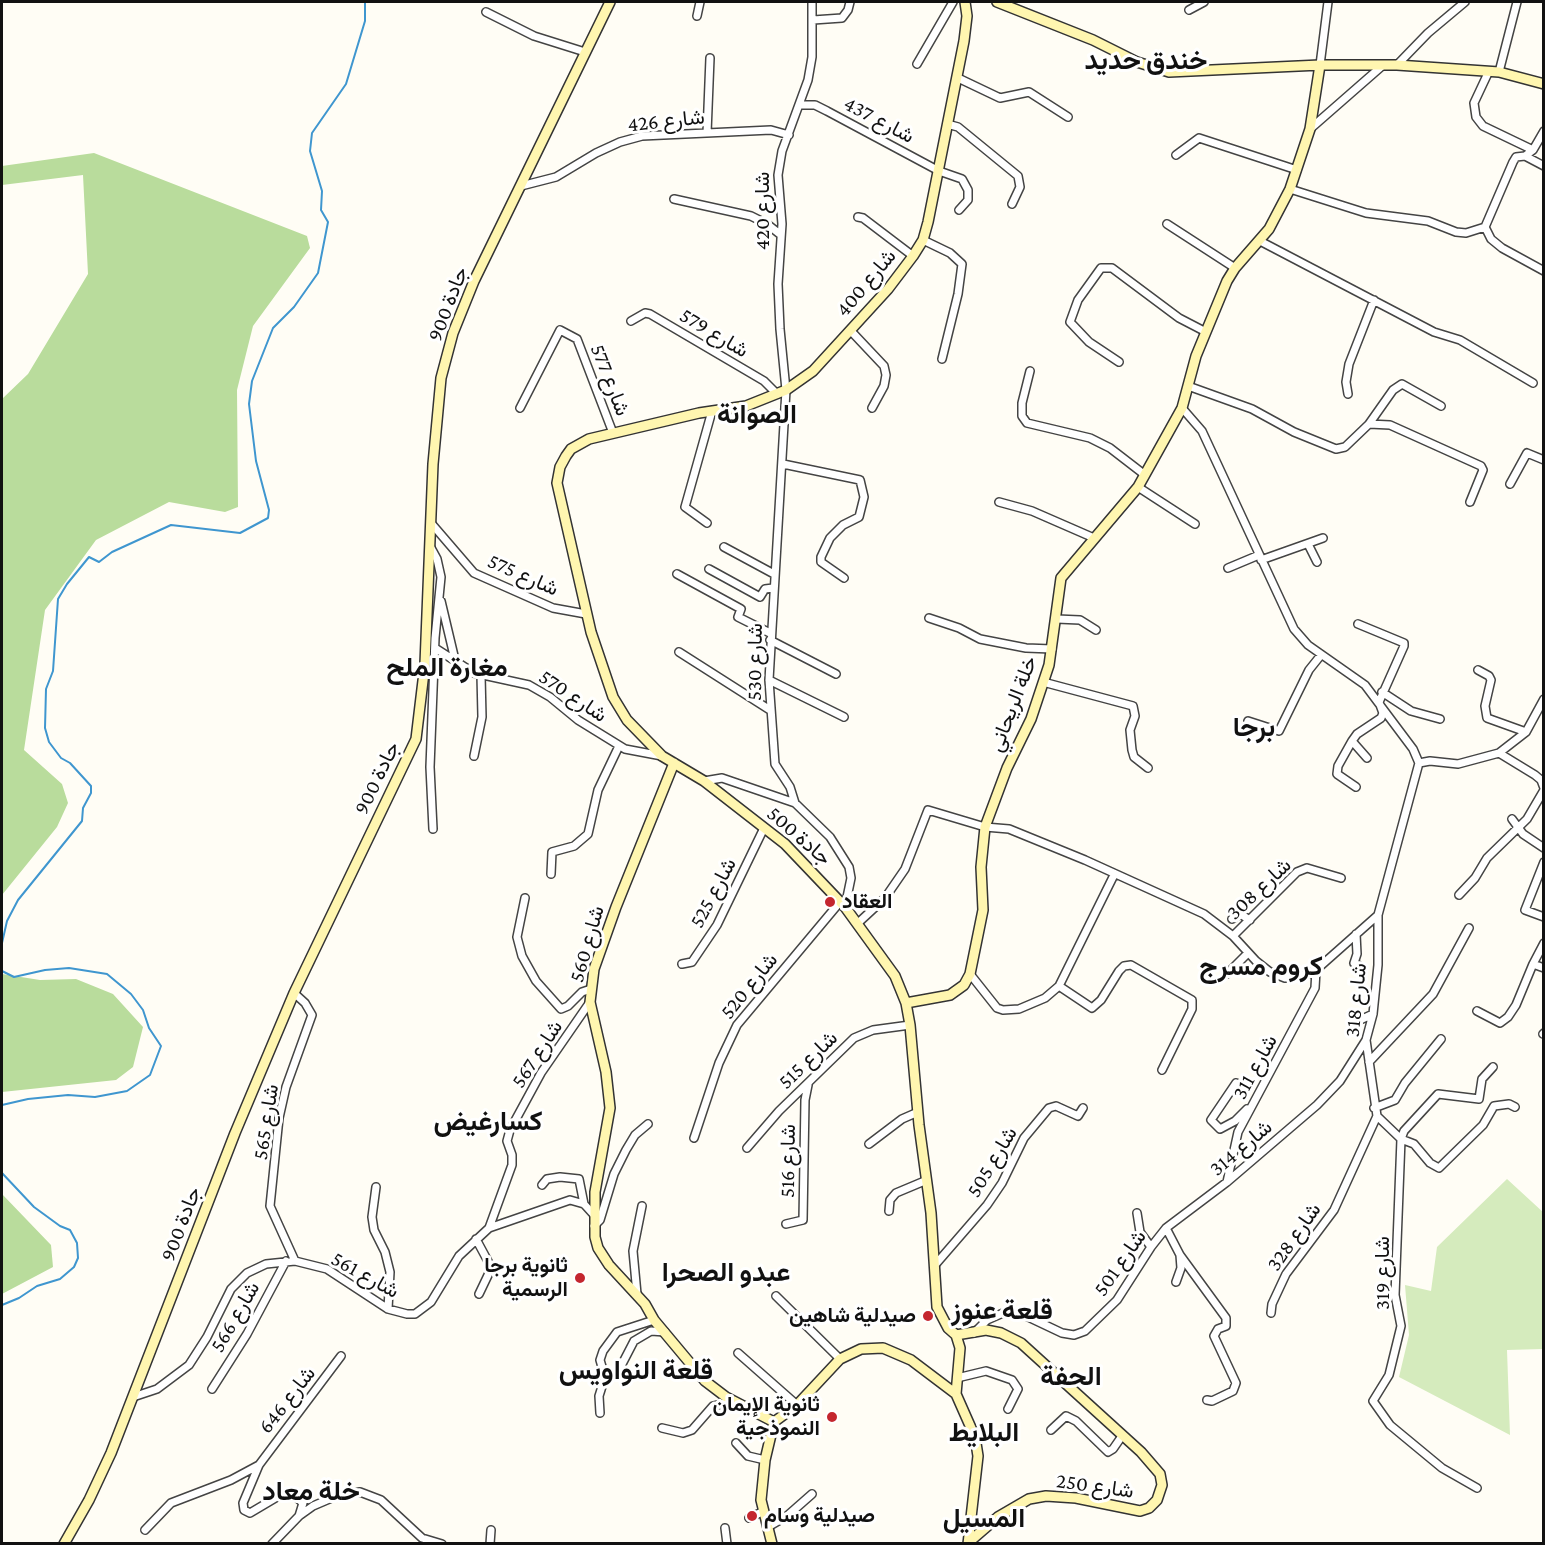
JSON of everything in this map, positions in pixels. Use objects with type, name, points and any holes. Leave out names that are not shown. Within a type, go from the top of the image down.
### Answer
[{"type":"main road","name":"جادة 900","points":[[64,1544],[89,1500],[133,1397],[235,1133],[294,993],[416,739],[425,664],[431,523],[441,378],[453,333],[474,281],[610,2]]},
{"type":"main road","name":"شارع 400","points":[[613,433],[712,411],[746,406],[786,390],[813,371],[913,256],[922,240],[939,171],[966,26],[965,2]]},
{"type":"main road","points":[[997,2],[1157,70],[1184,73],[1320,64],[1382,66],[1397,64],[1494,71],[1544,84]]},
{"type":"main road","name":"خلة الريحاني","points":[[970,974],[983,910],[981,867],[985,827],[1007,768],[1028,726],[1043,682],[1052,649],[1061,579],[1138,487],[1183,404],[1206,332],[1235,268],[1260,241],[1290,189],[1310,129],[1320,64]]},
{"type":"main road","name":"جادة 500","points":[[613,433],[589,439],[571,449],[560,467],[558,476],[559,497],[586,614],[613,697],[634,729],[662,756],[704,781],[792,851],[843,904],[895,976],[906,1003],[910,1025],[927,1180],[937,1307],[948,1328],[956,1335]]},
{"type":"main road","name":"شارع 560","points":[[674,763],[602,942],[591,989],[590,1002],[606,1072],[610,1108],[594,1215],[596,1244],[603,1256],[637,1294],[654,1320],[705,1381],[734,1401],[774,1422]]},
{"type":"main road","points":[[906,1003],[950,995],[963,985],[970,974]]},
{"type":"main road","name":"شارع 250","points":[[956,1335],[986,1330],[1001,1333],[1021,1343],[1160,1474],[1161,1485],[1157,1500],[1149,1508],[1140,1511],[1070,1497],[1035,1498],[1022,1502],[998,1517],[968,1543]]},
{"type":"main road","points":[[956,1335],[960,1348],[956,1394],[975,1437],[978,1456],[968,1543]]},
{"type":"main road","points":[[772,1544],[762,1512],[765,1460],[774,1422],[797,1406],[840,1359],[861,1349],[883,1348],[911,1360],[956,1394]]},
{"type":"street","points":[[697,16],[700,2]]},
{"type":"street","name":"شارع 420","points":[[786,390],[778,284],[782,209],[777,175],[782,151],[801,105],[811,66],[812,2]]},
{"type":"street","points":[[813,20],[842,18],[850,2]]},
{"type":"street","points":[[918,64],[953,2]]},
{"type":"street","points":[[1189,10],[1204,2]]},
{"type":"street","points":[[1320,64],[1329,2]]},
{"type":"street","points":[[1397,64],[1465,2]]},
{"type":"street","points":[[1517,2],[1494,71],[1474,104],[1476,117],[1483,126],[1533,150]]},
{"type":"street","points":[[486,12],[543,40],[585,52]]},
{"type":"street","points":[[707,133],[710,58]]},
{"type":"street","points":[[1310,129],[1382,66]]},
{"type":"street","points":[[958,78],[1000,98],[1029,92],[1068,117]]},
{"type":"street","name":"شارع 437","points":[[801,105],[815,105],[939,171],[962,179],[968,190],[968,200],[959,210]]},
{"type":"street","points":[[947,124],[958,127],[1018,176],[1020,187],[1012,204]]},
{"type":"street","name":"شارع 426","points":[[521,186],[556,177],[620,142],[665,134],[771,130],[789,135]]},
{"type":"street","points":[[1290,189],[1366,213],[1428,221],[1456,232],[1466,233],[1485,227],[1516,157],[1524,156],[1533,150],[1544,131]]},
{"type":"street","points":[[1176,155],[1199,138],[1297,170]]},
{"type":"street","points":[[1524,156],[1544,166]]},
{"type":"street","points":[[674,199],[751,216],[767,224],[781,235]]},
{"type":"street","points":[[858,217],[863,218],[913,256]]},
{"type":"street","points":[[1167,224],[1235,268]]},
{"type":"street","points":[[1485,227],[1491,239],[1502,248],[1544,271]]},
{"type":"street","points":[[922,240],[950,253],[962,264],[958,294],[942,359]]},
{"type":"street","points":[[1260,241],[1434,332],[1460,340],[1533,383]]},
{"type":"street","points":[[1119,362],[1089,342],[1070,322],[1078,300],[1101,267],[1112,268],[1179,318],[1206,332]]},
{"type":"street","points":[[1348,394],[1346,382],[1349,364],[1374,300]]},
{"type":"street","name":"شارع 579","points":[[631,321],[645,313],[650,314],[764,381],[777,394]]},
{"type":"street","name":"شارع 577","points":[[520,408],[560,330],[577,339],[613,433]]},
{"type":"street","points":[[850,330],[884,366],[886,375],[884,386],[872,408]]},
{"type":"street","points":[[1030,371],[1022,402],[1022,416],[1027,423],[1090,438],[1110,448],[1145,475]]},
{"type":"street","points":[[1188,386],[1252,409],[1294,432],[1336,448],[1345,447],[1369,424],[1393,390],[1402,384],[1441,406]]},
{"type":"street","name":"شارع 530","points":[[786,390],[783,464],[770,636],[770,710],[775,764],[790,787],[795,803],[830,837],[849,867],[851,878],[843,904]]},
{"type":"street","points":[[1183,404],[1202,431],[1294,629],[1308,645],[1365,685],[1413,749],[1419,763],[1430,760],[1458,764],[1498,753],[1526,732],[1544,699]]},
{"type":"street","points":[[707,523],[685,507],[712,411]]},
{"type":"street","points":[[1369,424],[1390,425],[1481,466],[1483,470],[1470,502]]},
{"type":"street","points":[[1510,484],[1527,453],[1544,460]]},
{"type":"street","points":[[783,464],[860,480],[864,497],[859,517],[843,525],[830,538],[821,557],[821,562],[844,578]]},
{"type":"street","points":[[1138,487],[1196,524]]},
{"type":"street","points":[[999,502],[1032,511],[1094,538]]},
{"type":"street","name":"شارع 575","points":[[431,523],[474,573],[553,608],[586,614]]},
{"type":"street","points":[[1228,568],[1323,538]]},
{"type":"street","points":[[1308,544],[1317,562]]},
{"type":"street","points":[[724,547],[774,574]]},
{"type":"street","points":[[431,548],[437,559],[446,631],[452,654],[458,665]]},
{"type":"street","points":[[709,568],[760,597],[765,589],[773,588]]},
{"type":"street","points":[[677,574],[741,609],[738,616],[836,674]]},
{"type":"street","points":[[433,829],[430,766],[440,591]]},
{"type":"street","points":[[929,618],[959,628],[980,639],[1026,648],[1052,649]]},
{"type":"street","points":[[1057,619],[1080,620],[1096,630]]},
{"type":"street","points":[[1356,787],[1337,774],[1338,766],[1357,734],[1381,718],[1383,713],[1379,702],[1404,643],[1358,624]]},
{"type":"street","name":"شارع 570","points":[[435,648],[458,665],[481,675],[529,685],[619,746],[662,756]]},
{"type":"street","points":[[680,652],[770,710]]},
{"type":"street","points":[[1248,721],[1278,731],[1309,670],[1321,654]]},
{"type":"street","points":[[435,671],[444,660],[458,665]]},
{"type":"street","points":[[1478,670],[1489,676],[1491,680],[1485,706],[1486,718],[1526,732]]},
{"type":"street","points":[[474,756],[482,717],[481,675]]},
{"type":"street","points":[[769,680],[844,717]]},
{"type":"street","points":[[1043,682],[1133,706],[1135,716],[1130,730],[1132,750],[1134,757],[1148,768]]},
{"type":"street","points":[[1382,693],[1411,711],[1440,719]]},
{"type":"street","points":[[1352,741],[1367,758]]},
{"type":"street","points":[[551,874],[552,852],[574,846],[588,834],[598,790],[619,746]]},
{"type":"street","points":[[1459,896],[1475,878],[1487,858],[1517,826],[1527,819],[1544,789],[1541,780],[1535,775],[1498,753]]},
{"type":"street","name":"شارع 318","points":[[1419,763],[1378,915],[1378,965],[1373,1014],[1366,1040],[1374,1108],[1377,1116],[1401,1139],[1414,1144],[1430,1163],[1443,1167],[1482,1125],[1494,1106],[1509,1104],[1515,1107]]},
{"type":"street","points":[[704,781],[722,778],[795,803]]},
{"type":"street","points":[[858,923],[885,898],[905,869],[928,810],[985,827],[1008,830],[1085,860],[1204,914],[1233,936],[1270,972],[1285,978],[1306,975],[1316,970],[1378,915]]},
{"type":"street","points":[[1512,819],[1523,834],[1544,848]]},
{"type":"street","name":"شارع 525","points":[[682,964],[692,962],[717,925],[764,828]]},
{"type":"street","points":[[1544,862],[1525,910],[1544,917]]},
{"type":"street","name":"شارع 308","points":[[1233,936],[1288,880],[1306,868],[1341,878]]},
{"type":"street","points":[[970,974],[997,1008],[1019,1009],[1033,1004],[1059,986],[1114,875]]},
{"type":"street","points":[[525,898],[517,937],[522,956],[536,981],[561,1009],[568,1006],[582,992],[591,989]]},
{"type":"street","name":"شارع 520","points":[[693,1138],[709,1088],[737,1025],[843,904]]},
{"type":"street","points":[[1232,919],[1240,914],[1250,920]]},
{"type":"street","points":[[1369,1062],[1432,994],[1469,928]]},
{"type":"street","points":[[1356,934],[1358,954],[1354,963],[1358,965]]},
{"type":"street","points":[[1478,1011],[1500,1023],[1508,1017],[1516,1005],[1544,943]]},
{"type":"street","points":[[1227,974],[1248,953]]},
{"type":"street","points":[[1533,964],[1544,968]]},
{"type":"street","points":[[1059,986],[1092,1008],[1101,1000],[1124,966],[1131,965],[1192,1000],[1192,1008],[1162,1070]]},
{"type":"street","name":"شارع 311","points":[[1227,1182],[1238,1132],[1316,988],[1316,970]]},
{"type":"street","name":"شارع 565","points":[[294,993],[306,1003],[312,1014],[286,1087],[279,1119],[270,1206],[295,1261]]},
{"type":"street","name":"شارع 567","points":[[489,1228],[512,1165],[512,1155],[507,1141],[510,1130],[542,1073],[590,1002]]},
{"type":"street","points":[[1360,1020],[1373,1014]]},
{"type":"street","name":"شارع 515","points":[[747,1148],[779,1111],[854,1038],[873,1030],[910,1025]]},
{"type":"street","points":[[1374,1108],[1395,1100],[1405,1083],[1441,1039]]},
{"type":"street","name":"شارع 314","points":[[1166,1228],[1227,1182],[1317,1105],[1340,1081],[1366,1040]]},
{"type":"street","points":[[1401,1139],[1404,1131],[1438,1094],[1479,1099],[1482,1079],[1493,1067]]},
{"type":"street","points":[[1236,1083],[1216,1110],[1211,1120],[1214,1124],[1220,1129],[1227,1126],[1253,1103]]},
{"type":"street","name":"شارع 516","points":[[786,1224],[803,1220],[805,1100],[809,1084]]},
{"type":"street","name":"شارع 505","points":[[935,1264],[987,1205],[1002,1183],[1024,1138],[1049,1108],[1056,1106],[1078,1116],[1083,1108]]},
{"type":"street","points":[[869,1144],[902,1119],[918,1112]]},
{"type":"street","name":"شارع 328","points":[[1271,1313],[1272,1304],[1286,1274],[1335,1210],[1377,1116]]},
{"type":"street","points":[[594,1226],[600,1220],[614,1174],[626,1150],[635,1135],[648,1124]]},
{"type":"street","name":"شارع 319","points":[[1401,1139],[1395,1295],[1401,1326],[1389,1375],[1373,1401],[1390,1425],[1442,1468],[1477,1488]]},
{"type":"street","points":[[542,1185],[547,1179],[560,1177],[579,1179],[584,1204],[594,1215]]},
{"type":"street","points":[[889,1211],[890,1200],[896,1193],[927,1180]]},
{"type":"street","points":[[376,1188],[372,1216],[374,1230],[386,1252],[390,1272],[388,1309]]},
{"type":"street","name":"شارع 561","points":[[133,1397],[157,1389],[189,1365],[207,1336],[226,1296],[247,1273],[266,1264],[295,1261],[337,1274],[388,1309],[415,1314],[425,1308],[456,1260],[489,1228],[570,1200],[584,1204]]},
{"type":"street","points":[[637,1294],[633,1251],[642,1206]]},
{"type":"street","points":[[1137,1213],[1140,1232],[1150,1247]]},
{"type":"street","points":[[1166,1228],[1180,1256],[1226,1318],[1226,1326],[1218,1329],[1214,1335],[1236,1383],[1233,1391],[1212,1401],[1207,1400]]},
{"type":"street","name":"شارع 501","points":[[974,1333],[987,1320],[1003,1313],[1024,1315],[1062,1333],[1074,1335],[1085,1331],[1117,1300],[1150,1247],[1166,1228]]},
{"type":"street","points":[[476,1239],[490,1265],[490,1271],[479,1294]]},
{"type":"street","points":[[1176,1282],[1181,1268],[1180,1256]]},
{"type":"street","name":"شارع 566","points":[[212,1389],[248,1334],[286,1261]]},
{"type":"street","points":[[776,1296],[840,1359]]},
{"type":"street","points":[[600,1413],[599,1396],[605,1377],[600,1360],[603,1350],[617,1332],[654,1320]]},
{"type":"street","points":[[620,1368],[634,1341],[651,1331],[665,1332]]},
{"type":"street","points":[[738,1353],[797,1406]]},
{"type":"street","name":"شارع 646","points":[[299,1516],[303,1503],[298,1497],[290,1495],[277,1497],[250,1513],[244,1510],[245,1495],[260,1465],[341,1356]]},
{"type":"street","points":[[957,1378],[986,1371],[1012,1380],[1018,1389],[1008,1409]]},
{"type":"street","points":[[662,1428],[683,1433],[692,1430],[714,1406],[734,1401]]},
{"type":"street","points":[[1051,1430],[1066,1416],[1076,1421],[1108,1452],[1122,1436]]},
{"type":"street","points":[[736,1443],[748,1456],[765,1460]]},
{"type":"street","name":"شارع 646","points":[[145,1530],[171,1503],[231,1480],[260,1465]]},
{"type":"street","points":[[272,1544],[299,1516],[334,1497],[354,1492],[368,1493],[387,1505],[416,1534],[442,1544]]},
{"type":"street","points":[[768,1527],[787,1516],[812,1494]]},
{"type":"street","points":[[749,1518],[762,1512]]},
{"type":"street","points":[[725,1528],[727,1544]]},
{"type":"street","points":[[490,1530],[490,1544]]},
{"type":"green space","points":[[94,153],[307,236],[310,248],[253,326],[237,390],[238,507],[225,512],[169,502],[96,540],[45,610],[24,750],[62,784],[68,803],[57,827],[2,895],[2,399],[28,374],[88,274],[83,175],[2,185],[2,166]]},
{"type":"green space","points":[[2,974],[40,980],[76,979],[113,994],[143,1027],[133,1067],[116,1080],[2,1092]]},
{"type":"green space","points":[[1507,1179],[1544,1213],[1543,1349],[1507,1350],[1510,1435],[1399,1377],[1409,1335],[1405,1285],[1431,1291],[1437,1247]]},
{"type":"green space","points":[[2,1194],[51,1245],[53,1267],[2,1294]]},
{"type":"waterway","points":[[2,943],[7,921],[18,900],[82,821],[83,808],[91,793],[91,786],[70,763],[61,758],[49,742],[45,728],[46,689],[53,671],[58,599],[67,584],[89,557],[99,562],[112,552],[171,525],[240,533],[268,518],[269,510],[256,461],[249,404],[252,381],[273,328],[294,307],[318,273],[328,222],[321,210],[322,191],[310,151],[312,133],[346,84],[365,21],[365,2]]},
{"type":"waterway","points":[[2,971],[14,977],[45,970],[69,968],[107,974],[131,994],[143,1010],[149,1028],[161,1046],[150,1075],[127,1091],[95,1097],[68,1095],[28,1099],[2,1105]]},
{"type":"waterway","points":[[2,1173],[34,1207],[60,1226],[70,1230],[77,1243],[78,1258],[74,1267],[60,1279],[37,1286],[19,1298],[2,1305]]},
{"type":"place","name":"العقاد","points":[[830,902]]},
{"type":"place","name":"ثانوية برجا الرسمية","points":[[580,1278]]},
{"type":"place","name":"صيدلية شاهين","points":[[928,1316]]},
{"type":"place","name":"ثانوية الإيمان النموذجية","points":[[832,1417]]},
{"type":"place","name":"صيدلية وسام","points":[[752,1516]]},
{"type":"district","name":"خندق حديد","points":[[1146,61]]},
{"type":"district","name":"الصوانة","points":[[757,415]]},
{"type":"district","name":"مغارة الملح","points":[[447,668]]},
{"type":"district","name":"برجا","points":[[1254,728]]},
{"type":"district","name":"كروم مسرج","points":[[1261,967]]},
{"type":"district","name":"كسارغيض","points":[[488,1122]]},
{"type":"district","name":"عبدو الصحرا","points":[[726,1273]]},
{"type":"district","name":"قلعة عنوز","points":[[1002,1311]]},
{"type":"district","name":"قلعة النواويس","points":[[636,1371]]},
{"type":"district","name":"الحفة","points":[[1071,1377]]},
{"type":"district","name":"البلايط","points":[[984,1433]]},
{"type":"district","name":"خلة معاد","points":[[311,1492]]},
{"type":"district","name":"المسيل","points":[[984,1519]]}]
